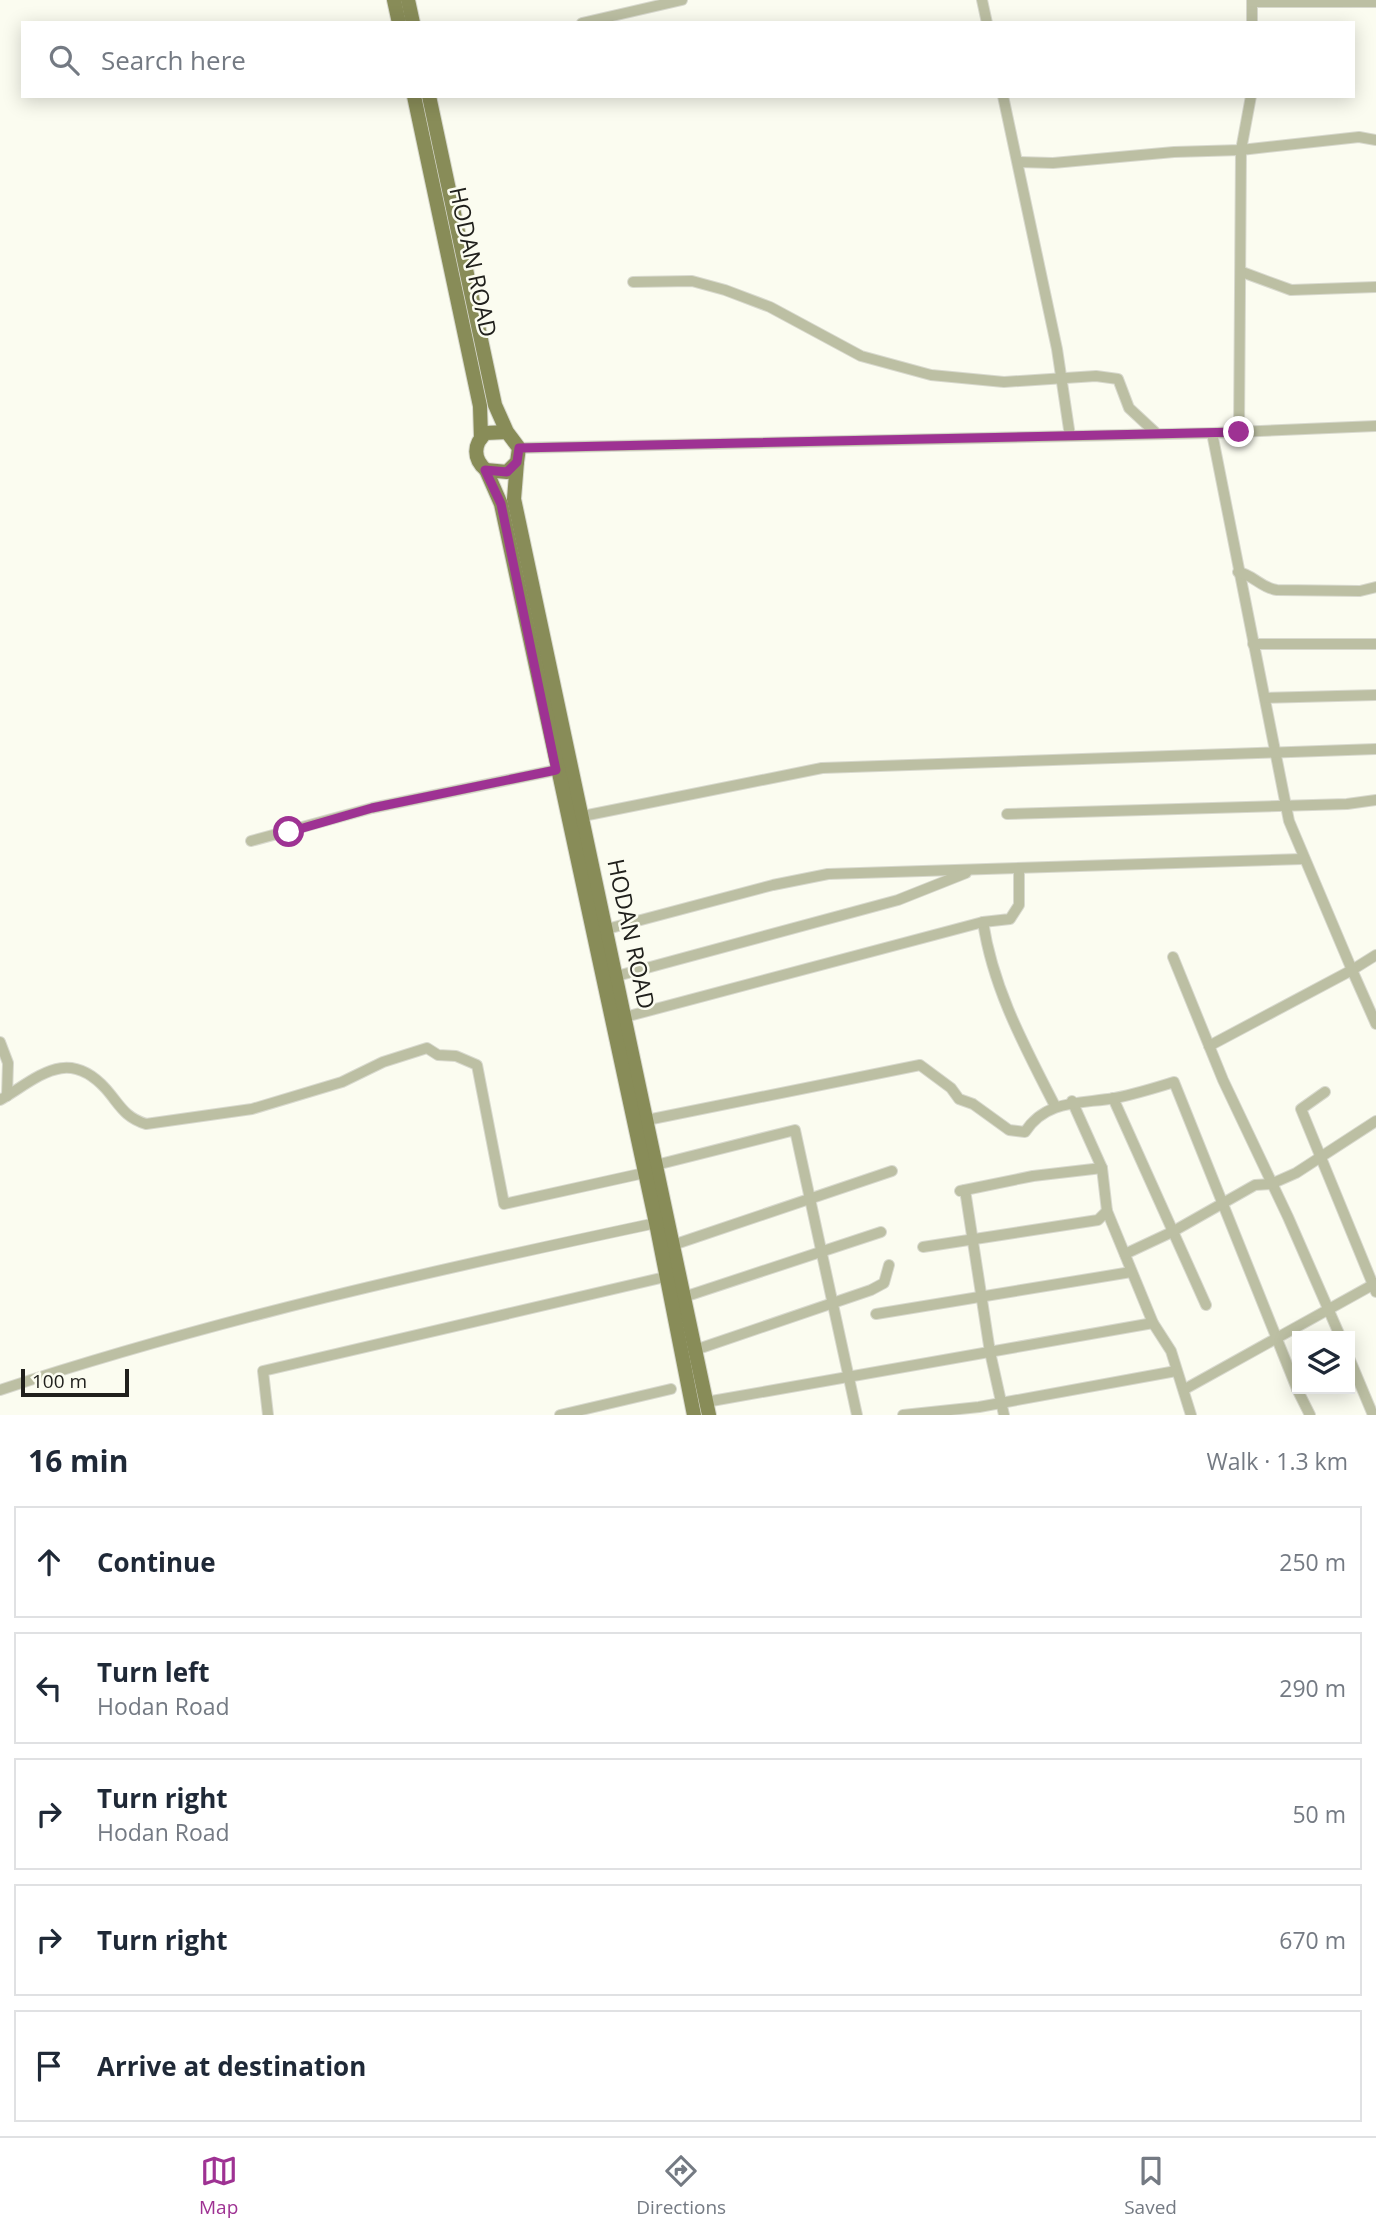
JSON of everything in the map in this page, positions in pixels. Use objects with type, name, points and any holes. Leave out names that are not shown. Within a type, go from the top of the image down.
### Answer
[{"type":"main road","points":[[394,0],[399,21]]},
{"type":"main road","points":[[408,0],[413,21]]},
{"type":"main road","name":"HODAN ROAD","points":[[414,98],[480,406],[481,438],[475,452],[501,504],[556,770],[650,1169],[673,1245],[707,1409]]},
{"type":"main road","name":"HODAN ROAD","points":[[429,98],[495,404],[518,455],[514,499],[647,1119],[656,1223],[694,1415]]},
{"type":"main road","points":[[481,438],[493,431],[507,432]]},
{"type":"main road","points":[[485,470],[500,474],[518,455]]},
{"type":"street","points":[[591,21],[682,0]]},
{"type":"street","points":[[982,0],[987,21]]},
{"type":"street","points":[[1252,21],[1252,1],[1376,2]]},
{"type":"street","points":[[1003,98],[1063,380],[1070,436]]},
{"type":"street","points":[[1239,432],[1241,150],[1251,98]]},
{"type":"street","points":[[1018,162],[1053,163],[1174,152],[1241,150],[1359,137],[1376,140]]},
{"type":"street","points":[[1242,272],[1291,290],[1376,287]]},
{"type":"street","points":[[634,282],[692,281],[725,290],[770,307],[861,356],[931,375],[1003,382],[1096,376],[1118,379],[1129,408],[1157,434]]},
{"type":"street","points":[[518,455],[1376,426]]},
{"type":"street","points":[[1212,433],[1285,805],[1303,859],[1376,1024]]},
{"type":"street","points":[[1238,572],[1254,576],[1265,586],[1277,590],[1360,591],[1376,587]]},
{"type":"street","points":[[1253,644],[1376,644]]},
{"type":"street","points":[[1265,698],[1376,695]]},
{"type":"street","points":[[583,816],[822,768],[1376,749]]},
{"type":"street","points":[[251,841],[372,808],[556,770]]},
{"type":"street","points":[[1007,814],[1347,804],[1376,800]]},
{"type":"street","points":[[607,929],[773,885],[828,874],[1303,859]]},
{"type":"street","points":[[625,1017],[983,922],[1010,919],[1019,905],[1019,869]]},
{"type":"street","points":[[617,976],[898,900],[973,870]]},
{"type":"street","points":[[983,922],[987,953],[1010,1017],[1055,1106]]},
{"type":"street","points":[[1209,1046],[1376,955]]},
{"type":"street","points":[[1173,957],[1209,1046],[1338,1331]]},
{"type":"street","points":[[0,1042],[8,1063],[3,1098]]},
{"type":"street","points":[[3,1098],[49,1070],[64,1066],[85,1072],[106,1089],[119,1109],[133,1120],[146,1124],[252,1109],[342,1082],[383,1062],[426,1048],[438,1055],[456,1056],[477,1065],[504,1204],[795,1130],[857,1415]]},
{"type":"street","points":[[647,1119],[912,1065],[928,1068],[960,1100],[973,1104],[1009,1130],[1025,1132],[1029,1125],[1055,1106],[1072,1101],[1113,1098],[1174,1083],[1292,1376]]},
{"type":"street","points":[[1185,1389],[1375,1287],[1301,1109],[1325,1092]]},
{"type":"street","points":[[1113,1098],[1206,1305]]},
{"type":"street","points":[[1072,1101],[1102,1168],[1107,1211],[1153,1323],[1171,1351],[1191,1415]]},
{"type":"street","points":[[1125,1254],[1172,1232],[1258,1183],[1271,1184],[1321,1158],[1376,1121]]},
{"type":"street","points":[[1004,1415],[990,1352],[973,1238],[962,1190],[1033,1175],[1102,1168]]},
{"type":"street","points":[[673,1245],[892,1171]]},
{"type":"street","points":[[923,1247],[1098,1220],[1107,1211]]},
{"type":"street","points":[[0,1390],[149,1345],[404,1277],[656,1223]]},
{"type":"street","points":[[684,1297],[881,1232]]},
{"type":"street","points":[[695,1350],[833,1304],[884,1283],[889,1265]]},
{"type":"street","points":[[876,1314],[1131,1272]]},
{"type":"street","points":[[268,1415],[262,1371],[665,1277]]},
{"type":"street","points":[[707,1409],[848,1376],[1153,1323]]},
{"type":"street","points":[[903,1415],[1000,1404],[1176,1371]]},
{"type":"street","points":[[1355,1372],[1373,1415]]},
{"type":"street","points":[[560,1415],[671,1389]]},
{"type":"street","points":[[1300,1394],[1310,1415]]},
{"type":"route","points":[[289,832],[372,808],[556,770],[501,504],[495,485],[485,470],[500,474],[507,472],[517,462],[519,448],[1239,432]]}]
